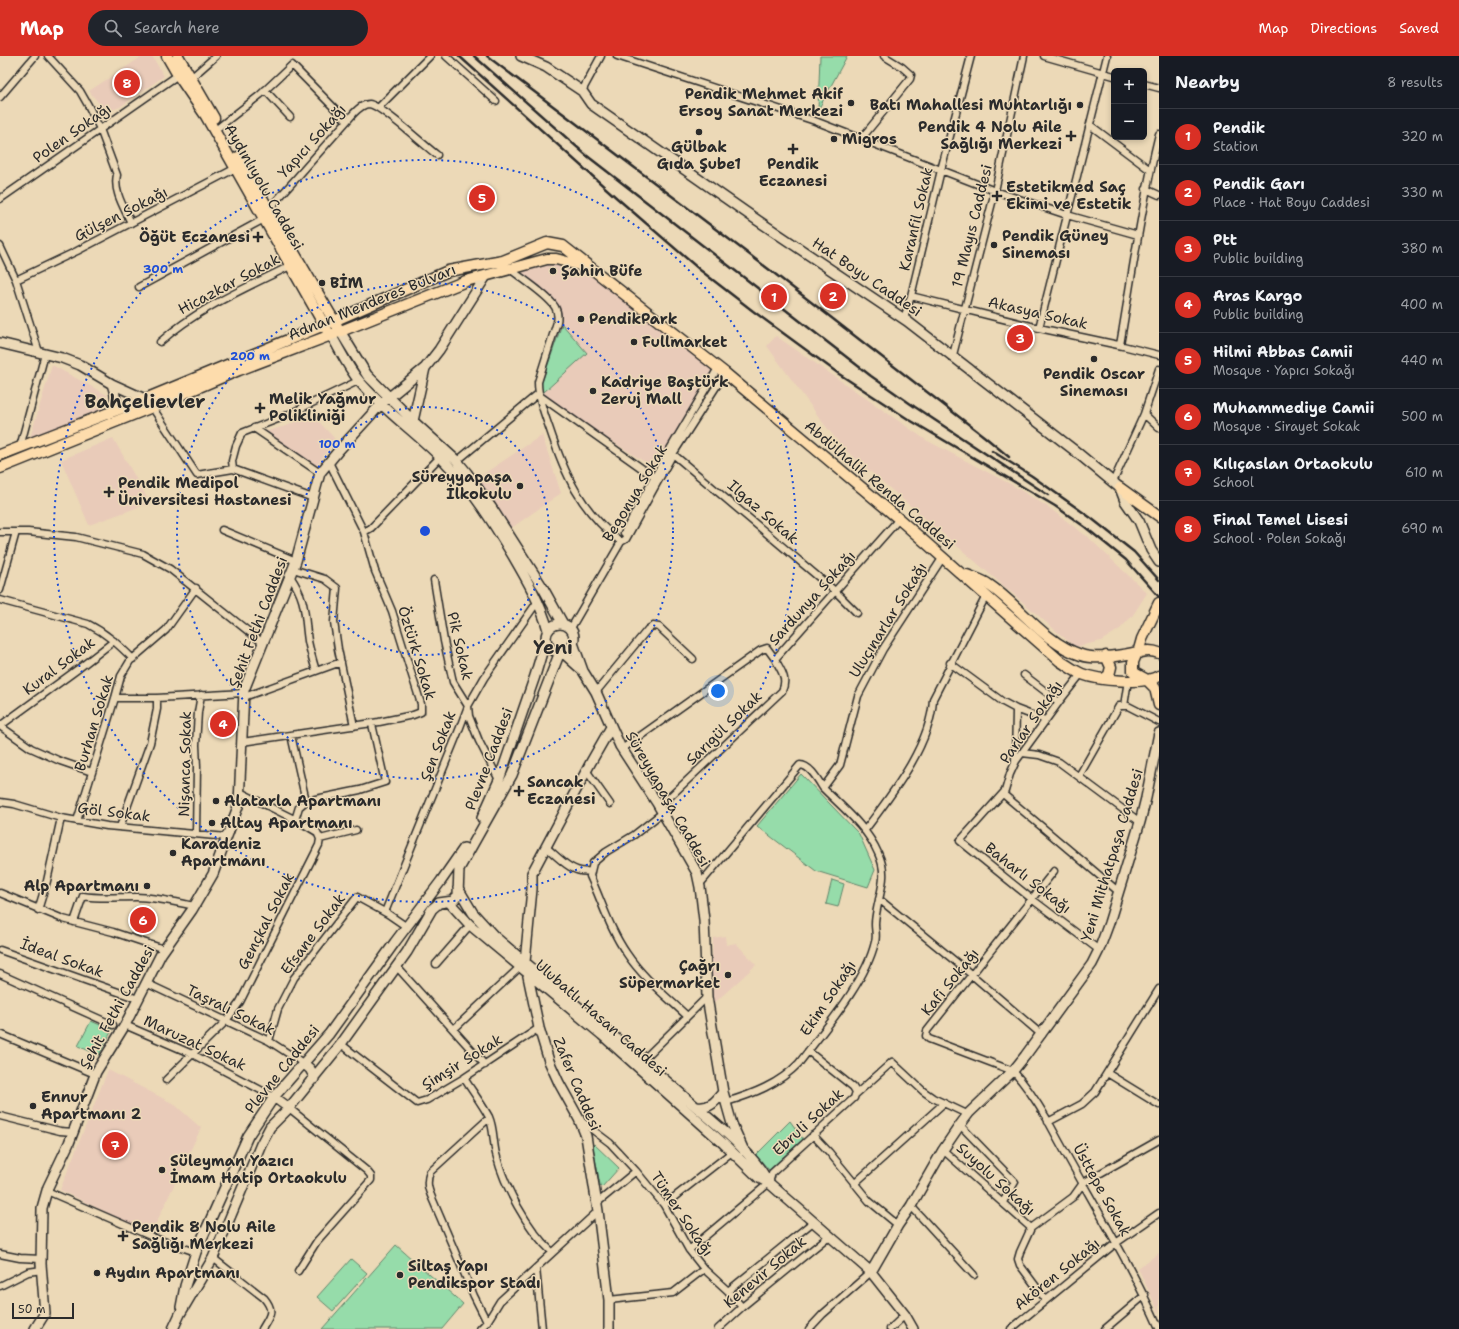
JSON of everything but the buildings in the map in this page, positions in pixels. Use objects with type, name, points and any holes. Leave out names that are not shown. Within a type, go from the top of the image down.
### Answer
[{"type":"main road","name":"Aydınlıyolu Caddesi","points":[[167,56],[206,116],[264,219],[292,265],[324,325],[336,333]]},
{"type":"main road","name":"Aydınlıyolu Caddesi","points":[[178,56],[334,321],[336,333]]},
{"type":"main road","name":"Adnan Menderes Bulvarı","points":[[0,455],[145,399],[334,321],[448,271],[503,261],[547,243]]},
{"type":"main road","points":[[547,243],[550,250],[547,259]]},
{"type":"main road","name":"Abdülhalik Renda Caddesi","points":[[547,243],[563,246],[722,370],[899,519],[1060,661],[1081,674],[1105,678],[1147,680],[1159,676]]},
{"type":"main road","points":[[532,249],[530,257],[531,260],[536,262]]},
{"type":"main road","name":"Adnan Menderes Bulvarı","points":[[0,468],[155,406],[239,370],[466,281],[515,270],[547,259]]},
{"type":"main road","name":"Abdülhalik Renda Caddesi","points":[[547,259],[556,259],[595,271]]},
{"type":"main road","points":[[145,399],[155,406]]},
{"type":"main road","points":[[1117,485],[1159,516]]},
{"type":"main road","points":[[959,572],[988,584],[1059,645],[1082,656],[1094,657],[1138,653],[1144,650],[1152,650],[1159,653]]},
{"type":"main road","points":[[1157,606],[1133,662],[1133,671],[1147,680],[1157,692],[1159,705]]},
{"type":"main road","points":[[1105,678],[1111,671],[1111,667],[1106,656]]},
{"type":"street","points":[[0,97],[35,56]]},
{"type":"street","points":[[48,56],[80,91],[100,129],[117,175],[116,189],[131,223]]},
{"type":"street","points":[[191,78],[216,56]]},
{"type":"street","points":[[430,56],[378,108],[437,155]]},
{"type":"street","points":[[446,56],[496,101]]},
{"type":"street","name":"Hat Boyu Caddesi","points":[[520,56],[546,67],[582,91],[591,104],[904,319],[953,355],[1117,485],[1125,501],[1142,526],[1151,550],[1159,562]]},
{"type":"street","points":[[582,91],[601,56]]},
{"type":"street","points":[[617,56],[815,121],[995,191],[1067,215],[1138,236]]},
{"type":"street","points":[[861,139],[910,79],[911,75],[907,71],[884,56]]},
{"type":"street","name":"Karanfil Sokak","points":[[904,319],[911,296],[940,170],[971,56]]},
{"type":"street","name":"19 Mayıs Caddesi","points":[[953,355],[995,191],[1024,56]]},
{"type":"street","points":[[1044,56],[1111,75]]},
{"type":"street","points":[[1039,328],[1107,56]]},
{"type":"street","points":[[220,127],[265,90],[292,65],[347,121]]},
{"type":"street","name":"Polen Sokağı","points":[[0,199],[178,75]]},
{"type":"street","points":[[1147,85],[1159,88]]},
{"type":"street","points":[[265,90],[290,117]]},
{"type":"street","name":"Yapıcı Sokağı","points":[[269,209],[347,121],[363,106],[371,104],[378,108]]},
{"type":"street","points":[[1090,125],[1150,170]]},
{"type":"street","points":[[1120,345],[1146,189],[1159,134]]},
{"type":"street","name":"Gülşen Sokağı","points":[[16,280],[131,223],[236,168]]},
{"type":"street","points":[[1146,189],[1159,195]]},
{"type":"street","points":[[139,287],[264,219]]},
{"type":"street","points":[[0,246],[16,280],[42,353],[20,447]]},
{"type":"street","points":[[532,249],[515,270],[548,299],[556,309],[558,317],[538,382],[539,394],[555,445],[570,482],[578,497],[610,534],[621,542],[622,537],[654,477],[722,370]]},
{"type":"street","name":"Hicazkar Sokak","points":[[160,342],[173,330],[203,310],[292,265]]},
{"type":"street","name":"Şehit Fethi Caddesi","points":[[35,1329],[45,1313],[41,1259],[42,1208],[47,1191],[95,1074],[125,1025],[164,950],[195,906],[213,874],[239,804],[244,690],[293,569],[320,473],[389,397],[425,368],[439,350],[486,276]]},
{"type":"street","name":"Akasya Sokak","points":[[911,296],[1039,328],[1159,355]]},
{"type":"street","points":[[336,333],[358,381],[440,456],[455,472],[490,519],[538,600],[544,616],[550,648],[561,652],[583,671]]},
{"type":"street","points":[[336,333],[367,375],[457,462],[491,507],[574,638],[573,643],[583,671]]},
{"type":"street","points":[[0,342],[80,365],[112,384],[145,399]]},
{"type":"street","points":[[413,420],[425,368]]},
{"type":"street","points":[[1117,485],[1144,414],[1159,369]]},
{"type":"street","name":"Begonya Sokak","points":[[567,626],[621,542],[626,539],[722,370]]},
{"type":"street","points":[[233,469],[232,461],[236,446],[242,433],[283,417],[358,381]]},
{"type":"street","points":[[112,384],[116,396],[116,402],[112,411]]},
{"type":"street","points":[[457,462],[539,394]]},
{"type":"street","points":[[539,394],[654,477]]},
{"type":"street","points":[[155,406],[197,475],[233,469],[313,498]]},
{"type":"street","points":[[1144,414],[1159,428]]},
{"type":"street","points":[[254,428],[320,473]]},
{"type":"street","name":"Ilgaz Sokak","points":[[673,454],[835,591],[857,613]]},
{"type":"street","points":[[329,462],[364,532],[371,528],[440,456]]},
{"type":"street","name":"Sardunya Sokağı","points":[[622,749],[762,650],[767,648],[775,659],[899,519]]},
{"type":"street","points":[[222,530],[293,569],[325,579],[336,588],[334,622],[354,726]]},
{"type":"street","points":[[0,532],[76,537],[143,554],[170,569],[196,588],[263,643]]},
{"type":"street","points":[[0,590],[16,532]]},
{"type":"street","name":"Öztürk Sokak","points":[[242,742],[372,724],[421,712],[421,704],[410,666],[392,611],[375,571],[364,532]]},
{"type":"street","name":"Uluçınarlar Sokağı","points":[[823,788],[840,765],[858,696],[863,686],[883,649],[943,558]]},
{"type":"street","points":[[293,569],[302,596],[305,610],[308,643],[316,671]]},
{"type":"street","name":"Pik Sokak","points":[[434,580],[449,670],[453,682],[468,706],[469,716],[479,741],[499,780]]},
{"type":"street","name":"Burhan Sokak","points":[[77,821],[121,676],[133,659],[166,630],[196,588]]},
{"type":"street","points":[[865,830],[915,756],[926,731],[933,706],[933,699],[950,663],[986,596]]},
{"type":"street","points":[[0,600],[88,624],[100,630],[133,659]]},
{"type":"street","name":"Şen Sokak","points":[[385,912],[468,706],[484,678],[538,600]]},
{"type":"street","points":[[547,635],[551,627],[555,625],[567,626]]},
{"type":"street","points":[[596,692],[648,629],[653,626],[658,627],[693,659]]},
{"type":"street","name":"Plevne Caddesi","points":[[180,1314],[185,1286],[196,1252],[248,1136],[274,1096],[329,1034],[439,884],[476,830],[499,780],[535,676],[547,635]]},
{"type":"street","name":"Kural Sokak","points":[[0,726],[114,641]]},
{"type":"street","points":[[561,652],[569,648],[573,643]]},
{"type":"street","name":"Plevne Caddesi","points":[[458,887],[459,869],[512,775],[561,652]]},
{"type":"street","name":"Sarıgül Sokak","points":[[590,871],[594,863],[606,852],[634,834],[661,810],[782,691],[785,684],[784,678],[775,659]]},
{"type":"street","points":[[115,698],[244,695],[341,662]]},
{"type":"street","points":[[950,663],[994,696],[1016,709],[1045,720]]},
{"type":"street","name":"Süreyyapaşa Caddesi","points":[[583,671],[596,692],[622,749],[661,810],[697,873],[700,884],[704,920],[707,997],[723,1092],[724,1114],[730,1137],[737,1153],[764,1173],[769,1183],[871,1272],[905,1315],[913,1329]]},
{"type":"street","name":"Parlar Sokağı","points":[[960,841],[1005,792],[1015,763],[1045,720],[1081,674]]},
{"type":"street","points":[[1024,675],[1059,702]]},
{"type":"street","points":[[1124,706],[1128,680]]},
{"type":"street","name":"Nişanca Sokak","points":[[196,834],[196,745],[198,712],[201,695]]},
{"type":"street","points":[[120,827],[150,744],[157,708],[157,698]]},
{"type":"street","points":[[1079,776],[1119,706],[1128,706],[1159,722]]},
{"type":"street","points":[[1015,763],[1016,709]]},
{"type":"street","points":[[295,820],[299,807],[306,801],[360,790],[385,782],[372,724]]},
{"type":"street","points":[[0,726],[31,748],[60,761],[92,772]]},
{"type":"street","name":"Zafer Caddesi","points":[[609,1329],[609,1300],[598,1207],[586,1136],[579,1119],[559,1083],[549,1061],[539,1028],[528,974],[522,964],[532,888],[532,873],[586,770],[611,727]]},
{"type":"street","name":"Yeni Mithatpaşa Caddesi","points":[[871,1272],[898,1225],[912,1206],[943,1150],[960,1125],[1012,1071],[1042,1035],[1087,972],[1099,950],[1119,892],[1140,822],[1159,733]]},
{"type":"street","points":[[291,735],[306,801]]},
{"type":"street","points":[[1022,753],[1039,755],[1059,762],[1140,822]]},
{"type":"street","points":[[700,884],[800,765],[804,765],[808,768],[823,788]]},
{"type":"street","points":[[586,770],[610,804]]},
{"type":"street","name":"Ekim Sokağı","points":[[726,1102],[755,1092],[780,1080],[791,1072],[808,1052],[849,996],[870,958],[876,942],[875,919],[884,884],[882,864],[874,843],[865,830],[823,788]]},
{"type":"street","points":[[240,792],[316,832],[320,839],[356,830]]},
{"type":"street","points":[[1003,794],[1119,892]]},
{"type":"street","name":"Göl Sokak","points":[[0,802],[14,804],[61,818],[77,821],[120,827],[227,837]]},
{"type":"street","points":[[38,910],[47,881],[61,818]]},
{"type":"street","name":"Gençkal Sokak","points":[[166,1080],[225,1022],[240,1002],[319,845],[320,839]]},
{"type":"street","name":"Baharlı Sokağı","points":[[960,841],[1032,900],[1099,950]]},
{"type":"street","points":[[546,847],[576,870],[582,872],[590,871],[590,876],[597,894],[626,954],[642,973],[687,1016]]},
{"type":"street","name":"Kafi Sokağı","points":[[1012,1071],[929,1039],[926,1036],[926,1031],[1054,871]]},
{"type":"street","points":[[444,880],[451,880],[458,887],[458,895],[453,900],[447,902],[442,900],[437,895],[439,884],[444,880]]},
{"type":"street","name":"Ulubatlı Hasan Caddesi","points":[[458,887],[473,913],[522,964]]},
{"type":"street","points":[[0,894],[38,910],[74,922],[112,932],[164,950]]},
{"type":"street","points":[[74,922],[83,896],[107,899],[136,897],[195,906]]},
{"type":"street","name":"Efsane Sokak","points":[[269,1041],[278,1008],[294,978],[357,897],[385,912],[407,927]]},
{"type":"street","points":[[879,899],[972,975],[1042,1035]]},
{"type":"street","name":"Plevne Caddesi","points":[[173,1329],[180,1314],[213,1258],[270,1127],[314,1079],[341,1044],[397,967],[432,909],[440,903],[447,902]]},
{"type":"street","name":"Ulubatlı Hasan Caddesi","points":[[447,902],[470,925],[644,1060],[730,1137]]},
{"type":"street","points":[[436,964],[470,925]]},
{"type":"street","points":[[395,942],[404,939],[407,940],[407,952]]},
{"type":"street","name":"İdeal Sokak","points":[[0,950],[138,999]]},
{"type":"street","points":[[454,1029],[522,964]]},
{"type":"street","points":[[397,967],[454,1029],[484,1065]]},
{"type":"street","points":[[0,974],[113,1025]]},
{"type":"street","name":"Ulubatlı Hasan Caddesi","points":[[528,974],[737,1153]]},
{"type":"street","name":"Taşralı Sokak","points":[[146,983],[225,1022],[269,1041],[302,1063]]},
{"type":"street","points":[[1048,1122],[1082,1104],[1095,1092],[1159,989]]},
{"type":"street","points":[[644,1060],[707,997]]},
{"type":"street","name":"Maruzat Sokak","points":[[125,1025],[192,1054],[274,1096]]},
{"type":"street","name":"Şimşir Sokak","points":[[341,1044],[418,1103],[427,1100],[464,1078],[539,1028]]},
{"type":"street","points":[[0,1034],[95,1074]]},
{"type":"street","name":"Ebruli Sokak","points":[[689,1250],[769,1183],[772,1173],[854,1098],[856,1092],[853,1087],[808,1052]]},
{"type":"street","points":[[855,1095],[892,1062],[923,1091],[968,1115]]},
{"type":"street","points":[[302,1063],[312,1072],[314,1079]]},
{"type":"street","name":"Üsttepe Sokak","points":[[1012,1071],[1034,1099],[1083,1183],[1144,1295],[1159,1328]]},
{"type":"street","points":[[1107,1073],[1159,1105]]},
{"type":"street","points":[[464,1078],[489,1118],[495,1153],[506,1182],[532,1228],[544,1245],[552,1252]]},
{"type":"street","points":[[697,1107],[707,1107],[712,1105],[723,1092]]},
{"type":"street","name":"Süreyyapaşa Caddesi","points":[[723,1092],[734,1130],[737,1153]]},
{"type":"street","points":[[274,1096],[367,1171],[371,1176],[371,1180],[317,1241],[298,1271]]},
{"type":"street","points":[[854,1184],[944,1103]]},
{"type":"street","points":[[0,1116],[60,1131],[72,1132]]},
{"type":"street","points":[[487,1322],[474,1296],[428,1189],[427,1180],[430,1172],[489,1118]]},
{"type":"street","points":[[579,1119],[610,1143],[636,1170]]},
{"type":"street","points":[[960,1125],[1015,1182],[1002,1202]]},
{"type":"street","points":[[813,1136],[835,1159],[869,1201],[898,1225]]},
{"type":"street","points":[[1046,1300],[1020,1265],[1018,1259],[1031,1228],[1073,1197],[1083,1183],[1159,1140]]},
{"type":"street","name":"Suyolu Sokağı","points":[[943,1150],[1031,1228]]},
{"type":"street","points":[[664,1205],[737,1153]]},
{"type":"street","name":"Tümer Sokağı","points":[[480,1329],[487,1322],[500,1301],[536,1268],[636,1170],[664,1205],[689,1250],[704,1269],[728,1291],[742,1307]]},
{"type":"street","points":[[47,1191],[157,1239],[213,1258],[264,1298],[270,1305],[271,1313],[262,1329]]},
{"type":"street","points":[[912,1206],[974,1275]]},
{"type":"street","name":"Akören Sokağı","points":[[1011,1329],[1116,1243],[1159,1213]]},
{"type":"street","points":[[728,1291],[813,1222]]},
{"type":"street","name":"Kenevir Sokak","points":[[718,1329],[742,1307],[829,1236]]},
{"type":"street","points":[[0,1254],[20,1258],[41,1259]]},
{"type":"street","points":[[536,1268],[542,1329]]},
{"type":"street","points":[[609,1300],[673,1293],[704,1269]]},
{"type":"street","points":[[0,1286],[28,1272],[42,1270]]},
{"type":"street","points":[[809,1329],[823,1314],[871,1272]]},
{"type":"street","points":[[1105,1329],[1144,1295]]},
{"type":"street","points":[[890,1329],[905,1315]]},
{"type":"shaded area","points":[[143,56],[152,56],[164,76],[120,107],[106,112],[89,91]]},
{"type":"shaded area","points":[[552,262],[592,272],[717,371],[656,469],[540,396],[538,386],[559,312],[520,274],[533,266]]},
{"type":"shaded area","points":[[776,336],[926,440],[1012,485],[1048,507],[1089,538],[1147,593],[1133,615],[1120,629],[1101,641],[1075,647],[844,449],[767,346]]},
{"type":"shaded area","points":[[52,365],[107,395],[104,409],[30,438]]},
{"type":"shaded area","points":[[311,413],[335,439],[316,467],[264,432],[289,425]]},
{"type":"shaded area","name":"Süreyyapaşa İlkokulu","points":[[542,435],[561,493],[510,529],[476,479]]},
{"type":"shaded area","name":"Pendik Medipol Üniversitesi Hastanesi","points":[[113,438],[150,503],[89,525],[61,460]]},
{"type":"shaded area","name":"Çağrı Süpermarket","points":[[725,936],[726,945],[736,943],[756,965],[710,1007],[713,938]]},
{"type":"shaded area","points":[[108,1070],[174,1104],[201,1128],[151,1234],[60,1190]]},
{"type":"shaded area","points":[[1159,1253],[1159,1313],[1138,1268]]},
{"type":"green space","points":[[820,56],[847,56],[818,110]]},
{"type":"green space","points":[[562,324],[587,353],[544,392],[542,392],[540,388]]},
{"type":"green space","points":[[801,774],[859,834],[875,870],[868,887],[816,871],[757,826]]},
{"type":"green space","points":[[832,880],[844,884],[838,907],[826,904]]},
{"type":"green space","points":[[91,1021],[112,1030],[99,1055],[78,1046]]},
{"type":"green space","points":[[790,1121],[803,1139],[769,1170],[756,1155]]},
{"type":"green space","points":[[594,1144],[619,1168],[602,1187],[600,1185],[593,1147]]},
{"type":"green space","name":"Siltaş Yapı Pendikspor Stadı","points":[[396,1245],[463,1304],[442,1329],[322,1329]]},
{"type":"green space","points":[[351,1259],[367,1273],[333,1311],[317,1297]]},
{"type":"railway","points":[[459,56],[618,199],[700,270],[753,311],[839,374],[908,419],[1055,506],[1085,527],[1126,560],[1159,597]]},
{"type":"railway","points":[[474,56],[586,155],[871,376],[1048,495]]},
{"type":"railway","points":[[487,56],[775,274],[1009,457]]},
{"type":"railway","points":[[992,451],[1032,476],[1091,518],[1134,552],[1159,580]]},
{"type":"place","name":"Final Temel Lisesi","points":[[127,83]]},
{"type":"place","name":"Pendik Mehmet Akif Ersoy Sanat Merkezi","points":[[851,103]]},
{"type":"place","name":"Batı Mahallesi Muhtarlığı","points":[[1080,105]]},
{"type":"place","name":"Gülbak Gıda Şube1","points":[[699,132]]},
{"type":"place","name":"Pendik 4 Nolu Aile Sağlığı Merkezi","points":[[1071,136]]},
{"type":"place","name":"Migros","points":[[834,139]]},
{"type":"place","name":"Pendik Eczanesi","points":[[793,149]]},
{"type":"place","name":"Estetikmed Saç Ekimi ve Estetik","points":[[997,196]]},
{"type":"place","name":"Hilmi Abbas Camii","points":[[482,198]]},
{"type":"place","name":"Öğüt Eczanesi","points":[[258,237]]},
{"type":"place","name":"Pendik Güney Sineması","points":[[994,245]]},
{"type":"place","name":"Şahin Büfe","points":[[553,271]]},
{"type":"place","name":"BİM","points":[[322,283]]},
{"type":"place","name":"Pendik Garı","points":[[833,296]]},
{"type":"place","name":"Pendik","points":[[774,297]]},
{"type":"place","name":"PendikPark","points":[[581,319]]},
{"type":"place","name":"Ptt","points":[[1020,338]]},
{"type":"place","name":"Fullmarket","points":[[634,342]]},
{"type":"place","name":"Pendik Oscar Sineması","points":[[1094,359]]},
{"type":"place","name":"Kadriye Baştürk Zeruj Mall","points":[[593,391]]},
{"type":"place","name":"Melik Yağmur Polikliniği","points":[[260,408]]},
{"type":"place","name":"Süreyyapaşa İlkokulu","points":[[520,486]]},
{"type":"place","name":"Pendik Medipol Üniversitesi Hastanesi","points":[[109,492]]},
{"type":"place","name":"Aras Kargo","points":[[223,724]]},
{"type":"place","name":"Sancak Eczanesi","points":[[519,791]]},
{"type":"place","name":"Alatarla Apartmanı","points":[[216,801]]},
{"type":"place","name":"Altay Apartmanı","points":[[212,823]]},
{"type":"place","name":"Karadeniz Apartmanı","points":[[173,853]]},
{"type":"place","name":"Alp Apartmanı","points":[[147,886]]},
{"type":"place","name":"Muhammediye Camii","points":[[143,920]]},
{"type":"place","name":"Çağrı Süpermarket","points":[[728,975]]},
{"type":"place","name":"Ennur Apartmanı 2","points":[[33,1106]]},
{"type":"place","name":"Kılıçaslan Ortaokulu","points":[[115,1145]]},
{"type":"place","name":"Süleyman Yazıcı İmam Hatip Ortaokulu","points":[[162,1170]]},
{"type":"place","name":"Pendik 8 Nolu Aile Sağlığı Merkezi","points":[[123,1236]]},
{"type":"place","name":"Aydın Apartmanı","points":[[97,1273]]},
{"type":"place","name":"Siltaş Yapı Pendikspor Stadı","points":[[400,1275]]},
{"type":"district","name":"Bahçelievler","points":[[145,401]]},
{"type":"district","name":"Yeni","points":[[553,647]]}]
